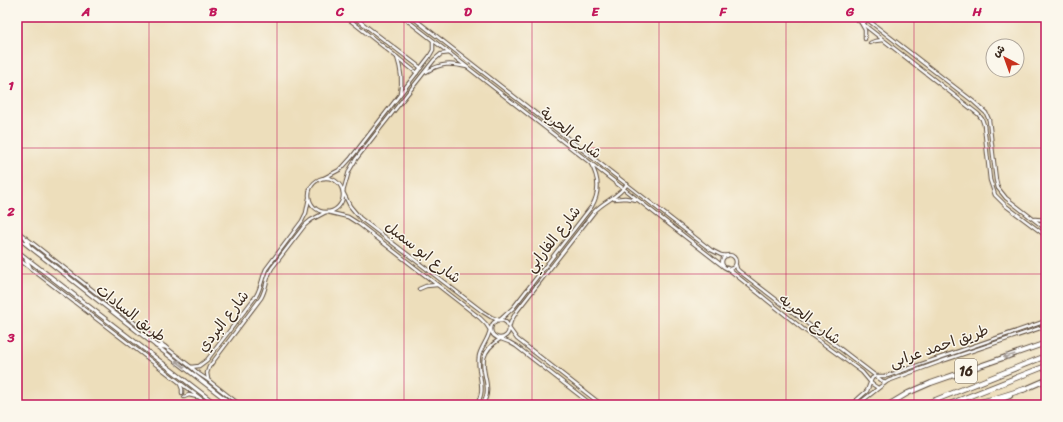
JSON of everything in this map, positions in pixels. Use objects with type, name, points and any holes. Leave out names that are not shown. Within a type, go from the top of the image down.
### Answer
[{"type":"highway","name":"16","points":[[888,405],[908,393],[931,383],[1046,343]]},
{"type":"highway","name":"16","points":[[923,405],[1044,356]]},
{"type":"highway","name":"16","points":[[947,405],[1046,366]]},
{"type":"highway","points":[[988,405],[1046,380]]},
{"type":"highway","points":[[968,405],[1025,389]]},
{"type":"main road","name":"طريق السادات","points":[[17,237],[233,405]]},
{"type":"main road","points":[[26,239],[28,246]]},
{"type":"main road","name":"طريق السادات","points":[[17,251],[153,359],[217,405]]},
{"type":"main road","points":[[42,256],[49,257]]},
{"type":"main road","points":[[26,258],[30,267]]},
{"type":"main road","points":[[47,281],[54,280]]},
{"type":"main road","points":[[146,332],[150,341]]},
{"type":"main road","points":[[156,346],[165,347]]},
{"type":"main road","points":[[212,389],[215,385]]},
{"type":"street","points":[[346,17],[417,73]]},
{"type":"street","points":[[354,17],[421,68]]},
{"type":"street","name":"شارع الحرية","points":[[404,17],[726,268]]},
{"type":"street","name":"شارع الحرية","points":[[412,17],[714,251],[721,255],[728,256]]},
{"type":"street","points":[[854,17],[975,111],[984,125],[990,180],[995,195],[1006,206],[1046,236]]},
{"type":"street","points":[[861,23],[865,21],[865,17],[986,113],[989,122],[996,180],[1000,192],[1046,229]]},
{"type":"street","points":[[861,23],[865,30],[865,39]]},
{"type":"street","points":[[889,44],[889,40],[893,39]]},
{"type":"street","points":[[433,40],[433,50],[429,57],[349,161],[335,172],[312,185],[310,198],[312,205],[315,208],[327,212],[335,209],[340,204],[347,176],[354,163],[434,60],[441,54],[450,53]]},
{"type":"street","points":[[870,43],[884,40]]},
{"type":"street","points":[[396,56],[402,75],[400,95]]},
{"type":"street","points":[[429,57],[434,60]]},
{"type":"street","points":[[424,73],[445,64],[455,64],[468,68]]},
{"type":"street","points":[[932,78],[936,72]]},
{"type":"street","points":[[486,81],[489,77]]},
{"type":"street","points":[[396,100],[400,103]]},
{"type":"street","points":[[524,111],[528,107]]},
{"type":"street","points":[[578,153],[582,149]]},
{"type":"street","points":[[987,151],[992,150]]},
{"type":"street","name":"شارع الفارابي","points":[[500,320],[507,315],[538,277],[594,202],[598,188],[596,174],[590,162]]},
{"type":"street","points":[[324,178],[334,180],[340,185],[343,192]]},
{"type":"street","name":"شارع الفارابي","points":[[509,328],[515,314],[590,217],[598,208],[619,194],[627,184]]},
{"type":"street","name":"شارع ابو سمبل","points":[[343,192],[350,206],[357,214],[485,314],[500,320]]},
{"type":"street","name":"شارع البردي","points":[[191,367],[199,366],[205,362],[251,304],[259,291],[266,269],[302,221],[310,198]]},
{"type":"street","points":[[612,199],[629,198],[641,202]]},
{"type":"street","name":"شارع ابو سمبل","points":[[327,212],[344,216],[355,221],[446,291],[483,321],[490,330]]},
{"type":"street","name":"شارع البردي","points":[[208,380],[207,374],[209,367],[264,293],[270,271],[305,225],[314,218],[327,212]]},
{"type":"street","points":[[586,214],[590,217]]},
{"type":"street","points":[[1030,223],[1034,220],[1046,220]]},
{"type":"street","points":[[678,231],[682,226]]},
{"type":"street","points":[[17,231],[240,405]]},
{"type":"street","points":[[395,252],[399,247]]},
{"type":"street","points":[[280,250],[283,253]]},
{"type":"street","points":[[710,256],[714,255],[714,251]]},
{"type":"street","points":[[730,255],[736,260],[736,265],[732,268],[726,268],[723,264],[723,260],[730,255]]},
{"type":"street","points":[[17,258],[153,359],[179,382],[209,405]]},
{"type":"street","name":"شارع الحريه","points":[[736,265],[737,270],[742,274],[885,383]]},
{"type":"street","name":"شارع الحريه","points":[[726,268],[862,372],[870,382],[878,388]]},
{"type":"street","points":[[738,278],[739,275],[742,274]]},
{"type":"street","points":[[538,277],[541,280]]},
{"type":"street","points":[[419,289],[429,285],[437,285]]},
{"type":"street","points":[[446,291],[449,287]]},
{"type":"street","points":[[251,304],[254,307]]},
{"type":"street","points":[[476,405],[482,392],[479,357],[493,323],[500,320],[506,322],[517,339],[602,405]]},
{"type":"street","name":"طريق احمد عرابى","points":[[851,405],[866,392],[872,378],[876,376],[887,376],[1046,321]]},
{"type":"street","points":[[803,328],[808,323]]},
{"type":"street","name":"طريق احمد عرابى","points":[[857,405],[885,383],[945,360],[1046,326]]},
{"type":"street","points":[[482,405],[487,394],[483,361],[485,355],[490,346],[507,335],[509,328]]},
{"type":"street","points":[[490,330],[494,337],[516,346],[592,405]]},
{"type":"street","points":[[220,344],[223,347]]},
{"type":"street","points":[[862,372],[866,368]]},
{"type":"street","points":[[179,382],[182,387],[182,393]]},
{"type":"street","points":[[866,392],[869,396]]},
{"type":"street","points":[[184,397],[191,395],[199,397]]}]
